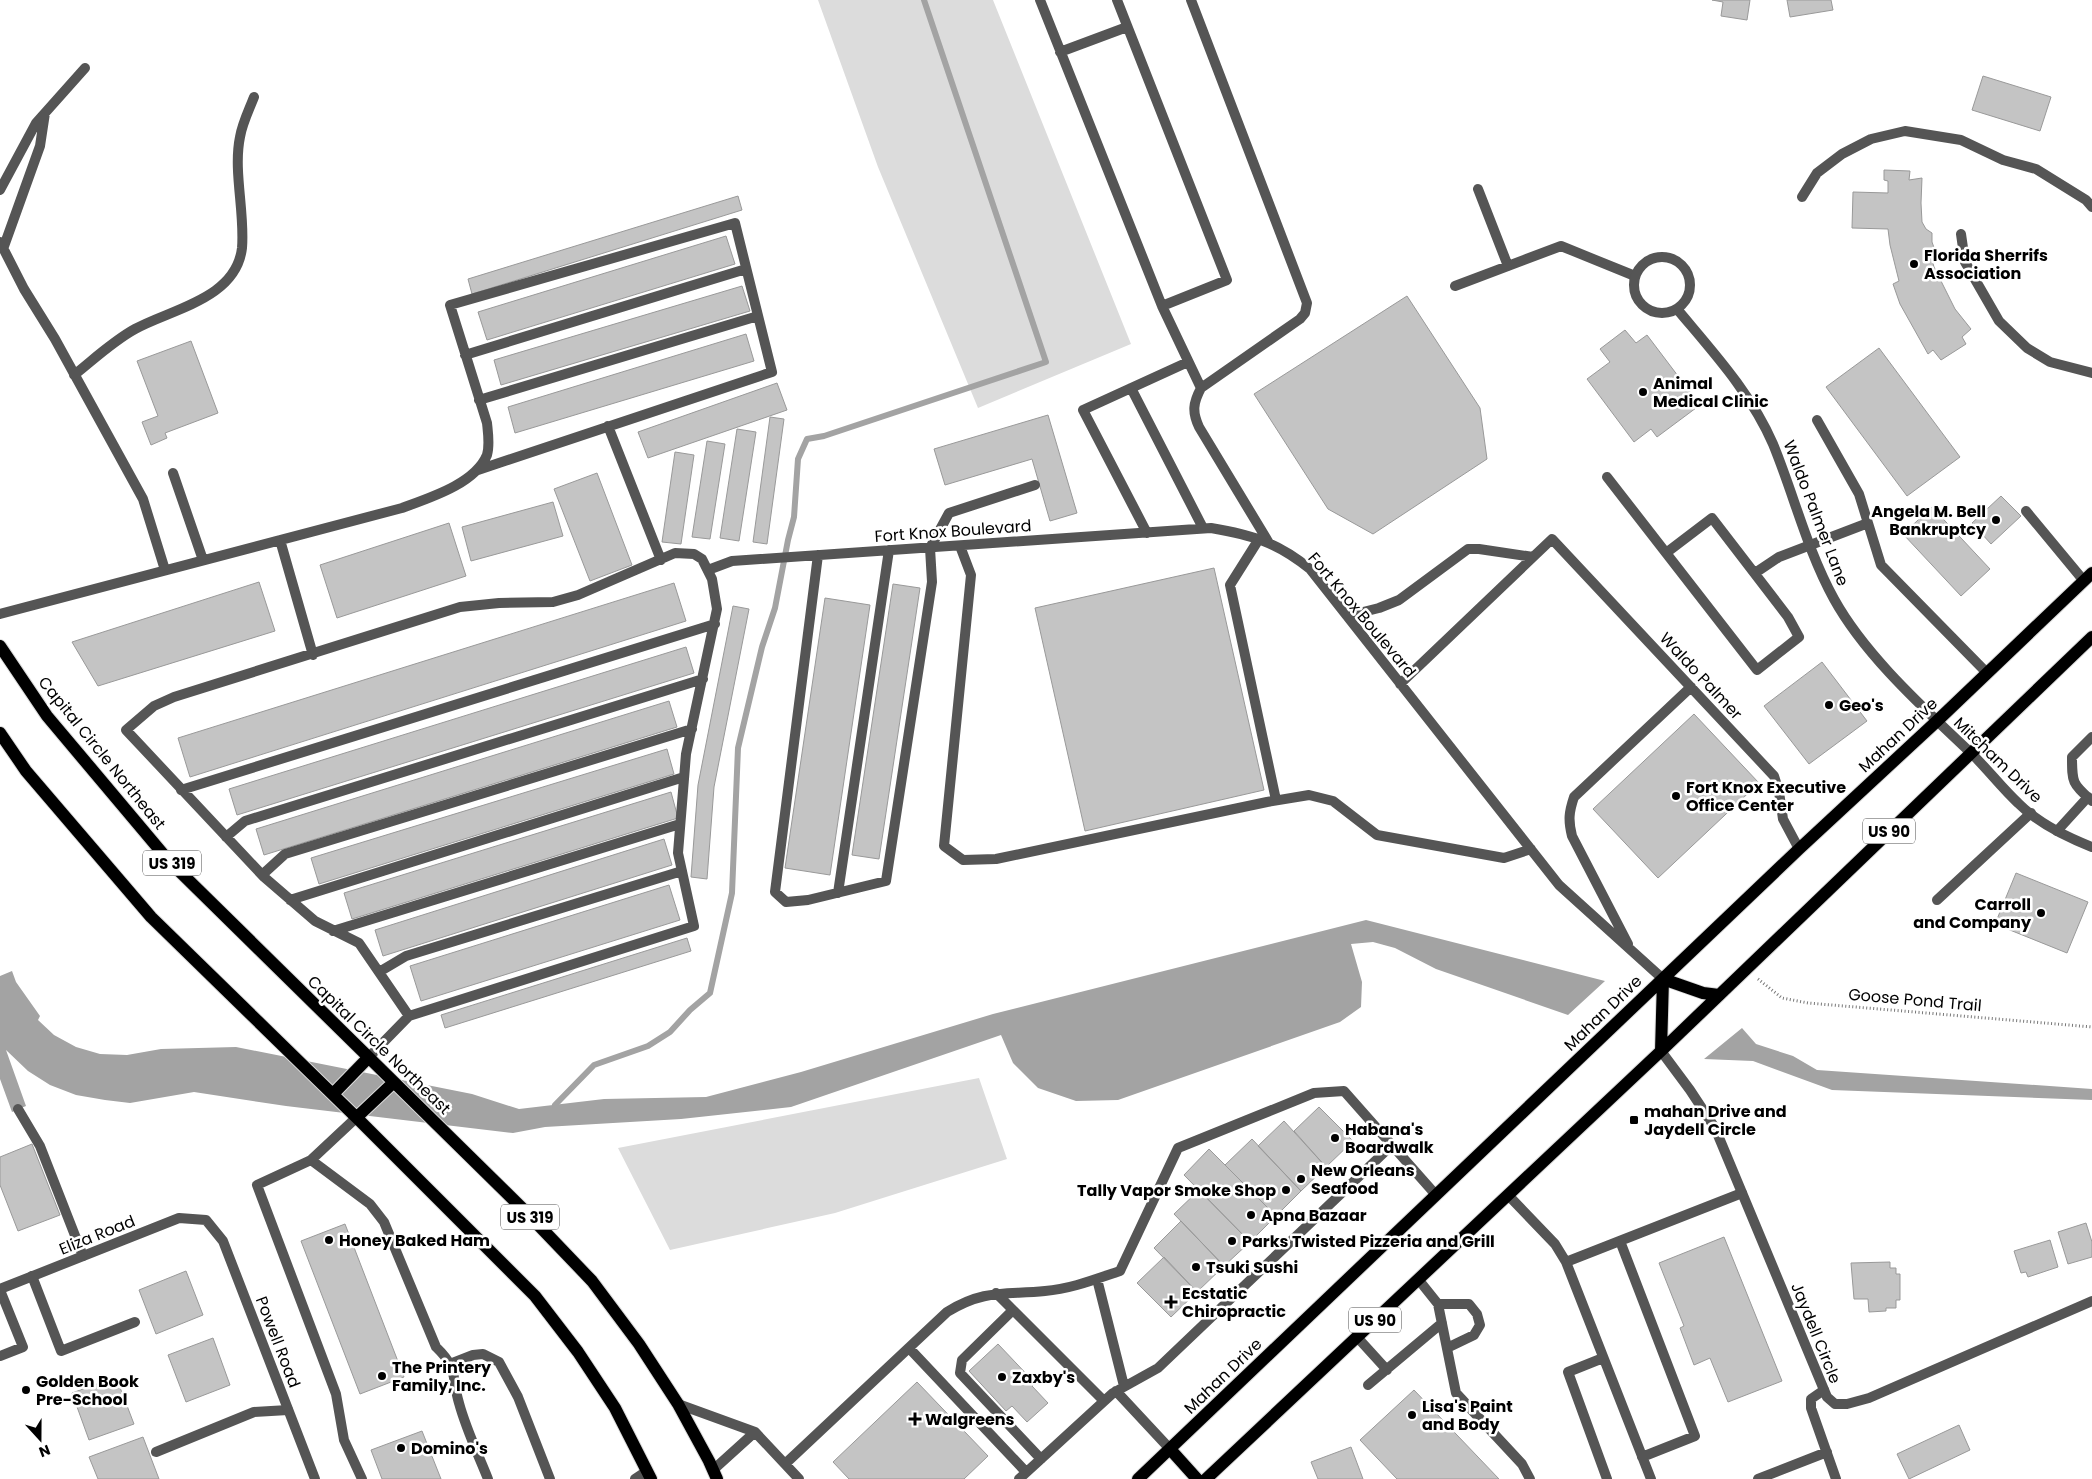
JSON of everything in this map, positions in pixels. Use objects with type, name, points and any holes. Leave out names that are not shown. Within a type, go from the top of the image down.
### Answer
[{"type":"main road","name":"Mahan Drive","points":[[1138,1479],[1799,849],[2088,577]]},
{"type":"main road","name":"US 90","points":[[1206,1479],[1661,1051],[1970,752],[2092,637]]},
{"type":"main road","name":"Capital Circle Northeast","points":[[0,646],[47,716],[169,861],[524,1210],[592,1281],[639,1344],[678,1404],[715,1475]]},
{"type":"main road","name":"US 319","points":[[0,733],[26,771],[151,917],[333,1094],[535,1296],[578,1352],[615,1408],[649,1475]]},
{"type":"main road","points":[[1661,1051],[1663,979],[1703,993],[1719,995]]},
{"type":"main road","points":[[333,1094],[368,1058]]},
{"type":"main road","points":[[357,1118],[393,1082]]},
{"type":"main road","points":[[1170,1449],[1197,1479]]},
{"type":"street","points":[[1040,0],[1162,306],[1201,388]]},
{"type":"street","points":[[1117,0],[1227,280],[1162,306]]},
{"type":"street","points":[[1191,0],[1307,303],[1305,313],[1300,319],[1201,388],[1194,402],[1194,416],[1264,541],[1230,585],[1276,800]]},
{"type":"street","points":[[1060,52],[1128,26]]},
{"type":"street","points":[[0,190],[36,123],[85,68]]},
{"type":"street","points":[[74,375],[133,330],[185,308],[213,293],[234,271],[242,249],[239,176],[240,137],[254,97]]},
{"type":"street","points":[[46,112],[40,146],[2,245],[24,290],[55,338],[143,499],[165,570]]},
{"type":"street","points":[[1802,197],[1817,173],[1842,154],[1871,139],[1905,131],[1962,140],[2003,160],[2036,169],[2086,200],[2092,207]]},
{"type":"street","points":[[1478,189],[1508,266]]},
{"type":"street","points":[[0,614],[402,508],[456,485],[478,470],[772,372],[735,223],[450,305],[487,423],[487,454],[478,470]]},
{"type":"street","points":[[1961,234],[1965,262],[1999,321],[2027,348],[2050,362],[2091,372]]},
{"type":"street","points":[[1456,286],[1561,246],[1635,276]]},
{"type":"street","points":[[1657,257],[1668,257],[1677,261],[1688,275],[1690,285],[1684,302],[1677,309],[1662,313],[1647,309],[1639,302],[1634,292],[1635,276],[1640,267],[1648,260],[1657,257]]},
{"type":"street","points":[[465,355],[746,269]]},
{"type":"street","name":"Waldo Palmer Lane","points":[[1677,309],[1740,386],[1759,416],[1773,443],[1811,545],[1834,598],[1851,627],[1937,721]]},
{"type":"street","points":[[479,400],[758,316]]},
{"type":"street","points":[[1147,533],[1082,410],[1188,362]]},
{"type":"street","points":[[1131,388],[1203,528]]},
{"type":"street","points":[[1817,420],[1859,494],[1881,565],[1987,673]]},
{"type":"street","points":[[608,426],[661,560]]},
{"type":"street","points":[[173,473],[203,560]]},
{"type":"street","points":[[1607,477],[1666,553],[1757,670],[1799,637],[1788,617],[1712,518],[1666,553]]},
{"type":"street","points":[[818,555],[775,892],[786,902],[808,900],[886,881],[932,582],[930,548],[949,513],[1035,485]]},
{"type":"street","points":[[2026,511],[2088,577]]},
{"type":"street","points":[[1755,573],[1778,557],[1868,523]]},
{"type":"street","name":"Fort Knox Boulevard","points":[[708,570],[732,561],[1203,528],[1248,534],[1293,556],[1310,569],[1559,885],[1663,979]]},
{"type":"street","name":"Waldo Palmer","points":[[1533,557],[1552,539],[1774,776],[1779,792],[1783,819],[1799,849]]},
{"type":"street","points":[[280,540],[312,655]]},
{"type":"street","points":[[960,546],[971,575],[944,846],[963,860],[996,859],[1276,800],[1309,795],[1333,801],[1377,835],[1504,858],[1530,849]]},
{"type":"street","points":[[1347,616],[1379,608],[1399,600],[1468,550],[1479,549],[1533,557]]},
{"type":"street","points":[[838,893],[888,550]]},
{"type":"street","points":[[368,1058],[409,1016],[694,926],[678,853],[686,754],[717,609],[712,579],[702,559],[694,554],[676,554],[578,595],[553,602],[499,603],[460,607],[174,697],[154,706],[126,730],[262,875],[315,921],[359,944],[409,1016]]},
{"type":"street","points":[[1400,684],[1533,557]]},
{"type":"street","points":[[181,790],[715,624]]},
{"type":"street","points":[[226,837],[245,821],[703,679]]},
{"type":"street","points":[[1630,950],[1572,836],[1568,821],[1569,813],[1574,797],[1691,687]]},
{"type":"street","name":"Mitcham Drive","points":[[1937,721],[1970,752],[2019,804],[2058,831],[2092,847]]},
{"type":"street","points":[[262,875],[285,854],[692,728]]},
{"type":"street","points":[[2058,831],[2090,799],[2072,780],[2072,757],[2092,736]]},
{"type":"street","points":[[290,900],[684,777]]},
{"type":"street","points":[[1937,900],[2031,813]]},
{"type":"street","points":[[334,931],[680,824]]},
{"type":"street","points":[[379,972],[406,956],[682,870]]},
{"type":"street","name":"Jaydell Circle","points":[[1661,1051],[1715,1128],[1824,1390],[1835,1404],[1847,1404],[1869,1398],[2092,1301]]},
{"type":"street","points":[[785,1464],[947,1312],[964,1301],[996,1293],[1045,1291],[1070,1287],[1120,1271],[1178,1148],[1314,1093],[1344,1091],[1436,1195]]},
{"type":"street","points":[[18,1109],[40,1146],[83,1256]]},
{"type":"street","points":[[357,1118],[312,1160],[258,1186],[336,1394],[344,1440],[362,1479]]},
{"type":"street","points":[[909,1348],[934,1374],[933,1383],[966,1418],[976,1419],[1022,1476],[1120,1388],[1158,1368],[1392,1145]]},
{"type":"street","points":[[312,1160],[370,1204],[384,1222],[436,1347],[448,1358],[455,1376],[458,1402],[488,1479]]},
{"type":"street","points":[[1566,1262],[1742,1193]]},
{"type":"street","points":[[1508,1195],[1555,1244],[1566,1262],[1651,1479]]},
{"type":"street","name":"Eliza Road","points":[[0,1289],[179,1218],[206,1220]]},
{"type":"street","name":"Powell Road","points":[[206,1220],[222,1241],[315,1479]]},
{"type":"street","points":[[1620,1241],[1695,1436],[1642,1457]]},
{"type":"street","points":[[32,1276],[60,1351],[135,1322]]},
{"type":"street","points":[[1097,1279],[1120,1388],[1170,1449]]},
{"type":"street","points":[[1418,1279],[1438,1304],[1456,1393],[1522,1464],[1530,1479]]},
{"type":"street","points":[[0,1289],[23,1347],[0,1356]]},
{"type":"street","points":[[996,1293],[1104,1401]]},
{"type":"street","points":[[1438,1304],[1469,1304],[1477,1314],[1480,1325],[1474,1336],[1447,1348]]},
{"type":"street","points":[[1012,1310],[962,1360],[960,1373],[1041,1459]]},
{"type":"street","points":[[1368,1385],[1442,1323]]},
{"type":"street","points":[[1357,1337],[1387,1370]]},
{"type":"street","points":[[450,1364],[473,1355],[483,1354],[498,1362],[518,1398],[550,1479]]},
{"type":"street","points":[[1603,1358],[1568,1372],[1607,1479]]},
{"type":"street","points":[[1824,1390],[1811,1399],[1811,1408],[1836,1479]]},
{"type":"street","points":[[678,1404],[755,1432],[799,1479]]},
{"type":"street","points":[[156,1452],[254,1412],[288,1410]]},
{"type":"street","points":[[715,1475],[755,1432]]},
{"type":"street","points":[[1758,1479],[1827,1452]]},
{"type":"street","points":[[635,1479],[649,1475]]},
{"type":"path","name":"Goose Pond Trail","points":[[1746,970],[1782,998],[1808,1003],[2092,1027]]},
{"type":"shaded area","points":[[818,0],[993,0],[1131,344],[978,408],[878,167]]},
{"type":"shaded area","points":[[1366,920],[1605,981],[1568,1015],[1436,969],[1395,948],[1373,942],[1351,944],[1362,982],[1361,1007],[1340,1022],[1118,1100],[1076,1101],[1038,1088],[1013,1063],[1001,1035],[791,1107],[681,1119],[545,1127],[513,1133],[286,1106],[194,1092],[130,1103],[105,1100],[76,1095],[50,1085],[28,1071],[6,1050],[26,1106],[12,1112],[0,1079],[0,976],[12,971],[16,982],[40,1016],[38,1020],[54,1035],[76,1047],[100,1054],[127,1055],[161,1049],[236,1047],[472,1094],[519,1109],[604,1099],[706,1097],[801,1072],[993,1014]]},
{"type":"shaded area","points":[[1742,1028],[1756,1044],[1793,1056],[1817,1070],[2092,1089],[2092,1100],[1832,1090],[1753,1061],[1704,1059]]},
{"type":"shaded area","points":[[979,1078],[1007,1159],[835,1213],[670,1250],[618,1148]]},
{"type":"building","points":[[1712,0],[1750,0],[1747,20],[1721,16],[1723,2]]},
{"type":"building","points":[[1787,0],[1831,0],[1833,10],[1790,17]]},
{"type":"building","points":[[1983,76],[2051,97],[2040,131],[1972,110]]},
{"type":"building","name":"Florida Sherrifs Association","points":[[1884,170],[1910,171],[1909,180],[1922,178],[1922,222],[1926,229],[1932,233],[1932,242],[1937,256],[1932,260],[1934,267],[1955,309],[1971,329],[1962,337],[1966,344],[1941,360],[1933,350],[1928,354],[1900,304],[1893,284],[1899,281],[1888,229],[1852,228],[1853,192],[1888,193],[1888,181],[1884,180]]},
{"type":"building","points":[[738,196],[742,210],[472,294],[468,279]]},
{"type":"building","points":[[726,236],[735,264],[487,340],[478,312]]},
{"type":"building","points":[[742,286],[750,311],[501,385],[494,360]]},
{"type":"building","points":[[1407,296],[1480,408],[1487,459],[1373,534],[1328,509],[1254,394]]},
{"type":"building","name":"Animal Medical Clinic","points":[[1625,330],[1636,343],[1647,335],[1700,405],[1657,437],[1651,429],[1634,442],[1587,379],[1610,362],[1600,349]]},
{"type":"building","points":[[746,334],[754,361],[515,433],[508,407]]},
{"type":"building","points":[[191,341],[218,413],[165,433],[167,438],[151,445],[142,422],[158,416],[137,361]]},
{"type":"building","points":[[1879,348],[1960,457],[1907,496],[1826,387]]},
{"type":"building","points":[[777,383],[787,410],[648,458],[638,432]]},
{"type":"building","points":[[1048,415],[1077,513],[1050,521],[1032,459],[945,485],[934,449]]},
{"type":"building","points":[[770,417],[784,419],[767,544],[753,542]]},
{"type":"building","points":[[737,429],[756,432],[739,541],[720,538]]},
{"type":"building","points":[[707,441],[725,444],[710,539],[692,537]]},
{"type":"building","points":[[675,452],[694,455],[681,544],[662,542]]},
{"type":"building","points":[[597,473],[632,565],[590,581],[554,489]]},
{"type":"building","name":"Angela M. Bell Bankruptcy","points":[[2001,496],[2021,516],[1991,544],[1972,523]]},
{"type":"building","points":[[553,502],[563,536],[471,561],[462,527]]},
{"type":"building","points":[[1932,507],[1990,569],[1961,596],[1903,534]]},
{"type":"building","points":[[449,523],[466,576],[337,618],[320,565]]},
{"type":"building","points":[[1214,568],[1264,790],[1085,831],[1035,608]]},
{"type":"building","points":[[259,582],[275,631],[98,686],[72,642]]},
{"type":"building","points":[[674,583],[686,621],[190,777],[178,738]]},
{"type":"building","points":[[893,584],[920,588],[879,859],[852,855]]},
{"type":"building","points":[[825,598],[870,605],[830,875],[785,868]]},
{"type":"building","points":[[733,606],[749,609],[714,787],[707,879],[691,877],[698,785]]},
{"type":"building","points":[[686,647],[694,673],[237,815],[229,789]]},
{"type":"building","points":[[1822,662],[1867,721],[1809,764],[1764,706]]},
{"type":"building","points":[[669,701],[677,727],[264,855],[256,829]]},
{"type":"building","name":"Fort Knox Executive Office Center","points":[[1694,714],[1759,783],[1658,878],[1593,809]]},
{"type":"building","points":[[667,749],[674,774],[319,884],[311,858]]},
{"type":"building","points":[[671,792],[678,818],[352,919],[344,893]]},
{"type":"building","points":[[664,839],[672,865],[383,956],[375,930]]},
{"type":"building","name":"Carroll and Company","points":[[2016,873],[2088,902],[2067,953],[1995,924]]},
{"type":"building","points":[[669,885],[680,920],[421,1001],[410,966]]},
{"type":"building","points":[[687,938],[691,951],[445,1028],[441,1015]]},
{"type":"building","points":[[1319,1107],[1353,1141],[1326,1167],[1294,1131]]},
{"type":"building","points":[[1284,1121],[1326,1167],[1301,1191],[1258,1146]]},
{"type":"building","points":[[1252,1139],[1301,1191],[1276,1216],[1225,1165]]},
{"type":"building","points":[[32,1144],[60,1215],[18,1231],[0,1185],[0,1157]]},
{"type":"building","points":[[1209,1149],[1276,1216],[1250,1242],[1184,1175]]},
{"type":"building","points":[[1199,1190],[1250,1242],[1224,1266],[1174,1214]]},
{"type":"building","points":[[1181,1221],[1224,1266],[1197,1292],[1154,1248]]},
{"type":"building","points":[[2086,1223],[2092,1242],[2092,1257],[2068,1264],[2058,1232]]},
{"type":"building","points":[[345,1224],[404,1377],[360,1394],[301,1241]]},
{"type":"building","points":[[1724,1237],[1782,1381],[1728,1402],[1710,1358],[1694,1365],[1680,1328],[1684,1326],[1659,1263]]},
{"type":"building","points":[[2050,1240],[2058,1267],[2028,1277],[2026,1272],[2021,1273],[2014,1251]]},
{"type":"building","points":[[1164,1257],[1197,1292],[1171,1317],[1137,1283]]},
{"type":"building","points":[[1890,1262],[1890,1268],[1896,1268],[1896,1274],[1900,1274],[1900,1300],[1896,1300],[1896,1308],[1886,1308],[1886,1311],[1869,1312],[1868,1299],[1854,1299],[1851,1263]]},
{"type":"building","points":[[186,1271],[203,1315],[156,1334],[139,1290]]},
{"type":"building","points":[[213,1338],[230,1385],[186,1402],[168,1355]]},
{"type":"building","name":"Zaxby's","points":[[998,1344],[1035,1383],[1032,1386],[1048,1403],[1027,1422],[1012,1406],[1006,1411],[969,1371]]},
{"type":"building","points":[[116,1377],[134,1424],[89,1440],[72,1393]]},
{"type":"building","name":"Walgreens","points":[[917,1382],[988,1456],[964,1479],[849,1479],[833,1462]]},
{"type":"building","name":"Lisa's Paint and Body","points":[[1414,1390],[1499,1479],[1397,1479],[1360,1440]]},
{"type":"building","points":[[1959,1425],[1970,1450],[1909,1479],[1897,1454]]},
{"type":"building","points":[[422,1431],[441,1479],[382,1479],[371,1450]]},
{"type":"building","points":[[143,1437],[159,1479],[98,1479],[89,1457]]},
{"type":"building","points":[[1351,1447],[1363,1479],[1318,1479],[1311,1462]]},
{"type":"waterway","points":[[555,1105],[594,1065],[648,1046],[670,1032],[690,1010],[710,993],[732,893],[738,748],[762,647],[775,608],[794,517],[798,459],[807,439],[824,436],[1046,362],[924,0]]},
{"type":"place","name":"Florida Sherrifs Association","points":[[1914,264]]},
{"type":"place","name":"Animal Medical Clinic","points":[[1643,392]]},
{"type":"place","name":"Angela M. Bell Bankruptcy","points":[[1996,520]]},
{"type":"place","name":"Geo's","points":[[1829,705]]},
{"type":"place","name":"Fort Knox Executive Office Center","points":[[1676,796]]},
{"type":"place","name":"Carroll and Company","points":[[2041,913]]},
{"type":"place","name":"mahan Drive and Jaydell Circle","points":[[1634,1120]]},
{"type":"place","name":"Habana's Boardwalk","points":[[1335,1138]]},
{"type":"place","name":"New Orleans Seafood","points":[[1301,1179]]},
{"type":"place","name":"Tally Vapor Smoke Shop","points":[[1286,1190]]},
{"type":"place","name":"Apna Bazaar","points":[[1251,1215]]},
{"type":"place","name":"Honey Baked Ham","points":[[329,1240]]},
{"type":"place","name":"Parks Twisted Pizzeria and Grill","points":[[1232,1241]]},
{"type":"place","name":"Tsuki Sushi","points":[[1196,1267]]},
{"type":"place","name":"Ecstatic Chiropractic","points":[[1171,1302]]},
{"type":"place","name":"The Printery Family, Inc.","points":[[382,1376]]},
{"type":"place","name":"Zaxby's","points":[[1002,1377]]},
{"type":"place","name":"Golden Book Pre-School","points":[[26,1390]]},
{"type":"place","name":"Lisa's Paint and Body","points":[[1412,1415]]},
{"type":"place","name":"Walgreens","points":[[915,1419]]},
{"type":"place","name":"Domino's","points":[[401,1448]]}]
